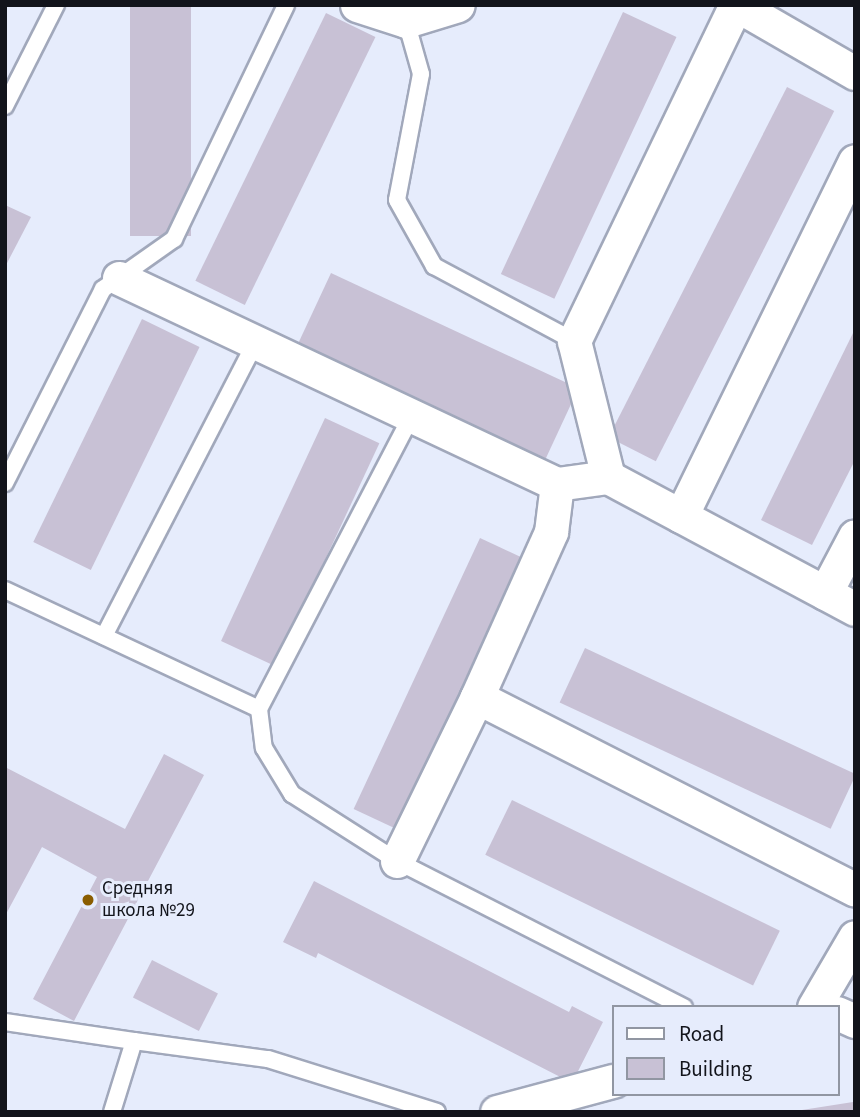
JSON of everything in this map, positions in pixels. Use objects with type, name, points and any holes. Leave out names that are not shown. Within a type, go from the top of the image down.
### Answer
[{"type":"street","points":[[357,5],[406,21],[458,5]]},
{"type":"street","points":[[608,477],[574,341],[736,5],[855,73]]},
{"type":"street","points":[[681,516],[855,162]]},
{"type":"street","points":[[118,278],[558,484],[608,477],[855,609]]},
{"type":"street","points":[[397,861],[477,697],[551,532],[558,484]]},
{"type":"street","points":[[825,593],[855,536]]},
{"type":"street","points":[[477,697],[855,890]]},
{"type":"street","points":[[825,1005],[855,937]]},
{"type":"street","points":[[498,1112],[612,1081]]},
{"type":"lane","points":[[5,106],[56,5]]},
{"type":"lane","points":[[5,483],[103,289],[174,239],[286,5]]},
{"type":"lane","points":[[406,21],[421,74],[397,200],[434,266],[574,341]]},
{"type":"lane","points":[[104,636],[256,342]]},
{"type":"lane","points":[[412,415],[259,709],[264,748],[292,794],[397,861],[680,1005]]},
{"type":"lane","points":[[5,590],[259,709]]},
{"type":"lane","points":[[5,1022],[268,1059],[437,1112]]},
{"type":"lane","points":[[112,1112],[134,1041]]},
{"type":"building","points":[[130,5],[191,5],[191,236],[130,236]]},
{"type":"building","points":[[623,12],[676,37],[554,299],[501,274]]},
{"type":"building","points":[[326,13],[375,37],[245,305],[195,281]]},
{"type":"building","points":[[787,87],[834,111],[656,461],[609,437]]},
{"type":"building","points":[[5,205],[31,217],[5,267]]},
{"type":"building","points":[[331,273],[578,388],[545,461],[297,346]]},
{"type":"building","points":[[142,319],[200,347],[91,570],[33,542]]},
{"type":"building","points":[[855,329],[855,460],[812,545],[761,520]]},
{"type":"building","points":[[325,418],[379,443],[275,666],[221,641]]},
{"type":"building","points":[[480,538],[533,563],[407,834],[354,809]]},
{"type":"building","points":[[585,648],[855,774],[831,829],[560,702]]},
{"type":"building","points":[[164,754],[204,775],[74,1021],[33,999],[97,877],[42,847],[5,916],[5,767],[125,829]]},
{"type":"building","points":[[512,800],[780,931],[753,985],[485,855]]},
{"type":"building","points":[[314,881],[569,1012],[572,1006],[603,1022],[572,1083],[318,953],[316,958],[283,942]]},
{"type":"building","points":[[152,960],[218,994],[199,1031],[133,997]]},
{"type":"building","points":[[853,1102],[855,1112],[802,1112],[802,1110]]},
{"type":"place","name":"Средняя школа №29","points":[[88,900]]}]
